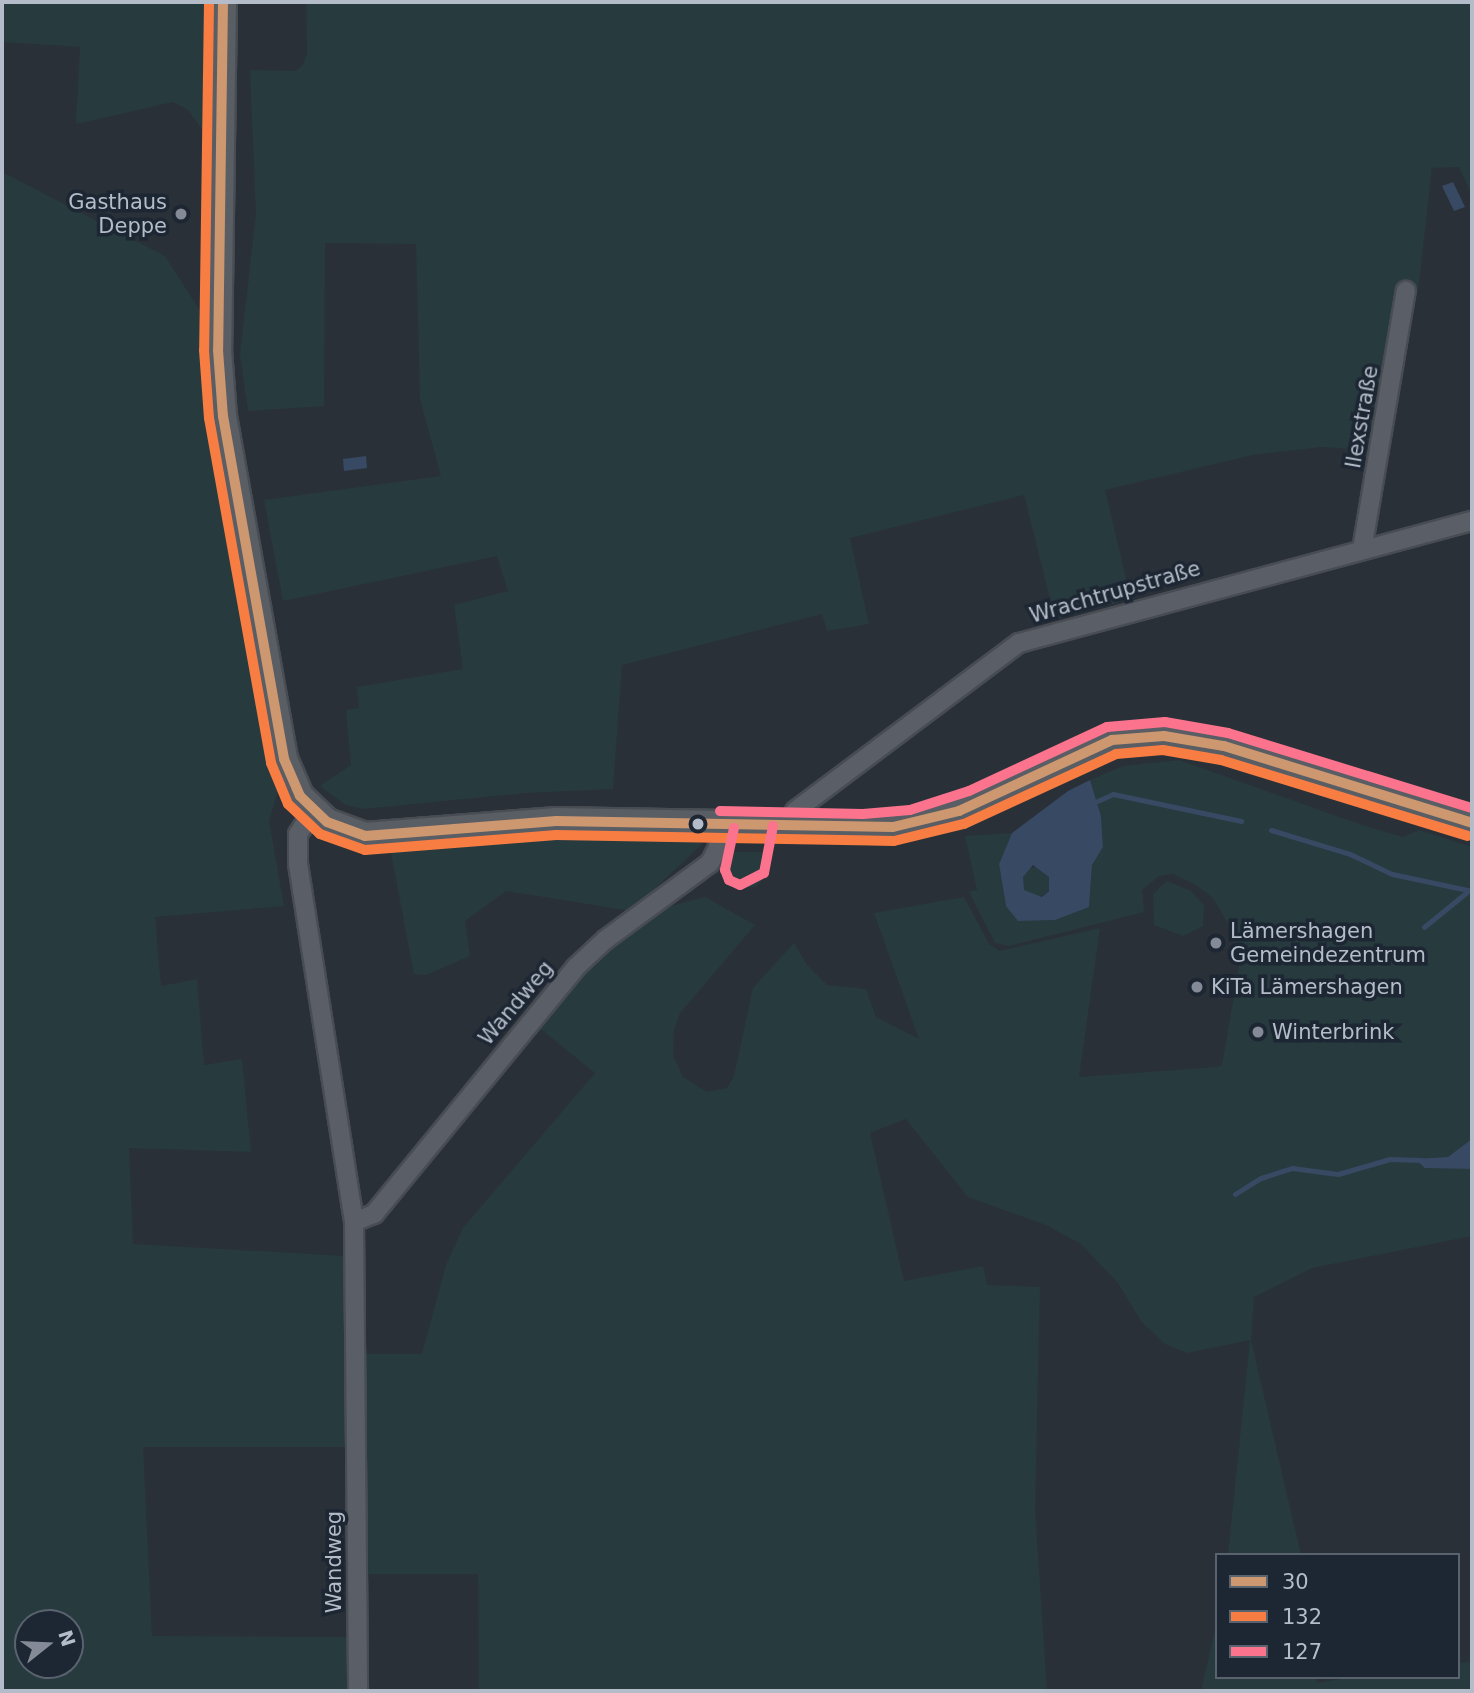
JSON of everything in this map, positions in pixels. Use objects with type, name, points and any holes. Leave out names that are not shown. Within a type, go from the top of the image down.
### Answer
[{"type":"main road","points":[[223,2],[218,350],[223,416],[284,759],[300,796],[313,811],[337,827],[365,836],[537,821],[893,827],[930,820],[974,804],[1087,749],[1151,736],[1224,746],[1472,823]]},
{"type":"street","name":"Ilexstraße","points":[[1362,550],[1406,290]]},
{"type":"street","name":"Wrachtrupstraße","points":[[787,827],[795,811],[1019,643],[1472,521]]},
{"type":"street","name":"Wandweg","points":[[313,811],[298,834],[298,864],[354,1222],[358,1691]]},
{"type":"street","name":"Wandweg","points":[[354,1222],[374,1214],[575,968],[605,940],[710,863],[718,847],[720,825]]},
{"type":"green space","points":[[2,2],[206,2],[204,132],[188,110],[173,102],[76,124],[80,47],[3,42],[2,53]]},
{"type":"green space","points":[[306,2],[1472,2],[1472,195],[1459,167],[1432,168],[1418,292],[1411,294],[1372,460],[1355,449],[1322,447],[1252,455],[1105,490],[1131,599],[1055,619],[1024,495],[850,538],[869,624],[827,631],[822,614],[622,665],[613,789],[525,793],[363,809],[346,805],[320,786],[351,765],[346,710],[359,708],[357,687],[463,669],[454,605],[508,591],[497,556],[283,601],[264,500],[441,476],[420,399],[416,244],[325,243],[324,406],[248,411],[240,354],[256,214],[250,70],[296,71],[302,66],[307,54]]},
{"type":"green space","points":[[2,172],[165,256],[199,309],[219,491],[269,760],[279,787],[269,821],[284,906],[155,917],[161,986],[197,979],[204,1065],[242,1059],[251,1152],[129,1148],[133,1244],[346,1256],[348,1447],[143,1447],[152,1636],[349,1637],[349,1691],[2,1691]]},
{"type":"green space","points":[[1179,760],[1359,824],[1403,837],[1419,830],[1472,847],[1472,1236],[1312,1268],[1254,1297],[1251,1340],[1301,1553],[1228,1553],[1250,1340],[1187,1353],[1165,1344],[1141,1321],[1118,1283],[1081,1244],[1046,1225],[968,1197],[906,1119],[870,1133],[904,1281],[983,1266],[987,1285],[1040,1287],[1035,1509],[1047,1691],[479,1691],[478,1574],[363,1574],[361,1354],[422,1354],[446,1265],[463,1228],[595,1073],[537,1026],[598,960],[659,909],[705,897],[755,925],[680,1013],[674,1030],[673,1055],[683,1077],[707,1092],[727,1088],[734,1076],[753,988],[794,943],[807,965],[827,985],[866,989],[876,1017],[919,1039],[874,913],[964,897],[989,944],[1000,951],[1100,928],[1079,1077],[1222,1065],[1239,967],[1230,927],[1213,898],[1196,885],[1173,874],[1159,876],[1142,890],[1144,912],[1009,946],[995,943],[969,892],[977,890],[965,836],[1012,833],[999,864],[1006,906],[1089,907],[1092,865],[1103,847],[1101,816],[1090,780],[1123,766]]},
{"type":"green space","points":[[566,836],[691,839],[702,844],[631,911],[506,891],[465,921],[470,956],[426,975],[414,974],[390,848]]},
{"type":"green space","points":[[728,852],[770,852],[767,875],[756,887],[729,887],[718,865]]},
{"type":"green space","points":[[1036,867],[1047,871],[1051,882],[1047,893],[1036,897],[1025,893],[1021,882],[1025,871]]},
{"type":"green space","points":[[1167,881],[1191,891],[1204,905],[1203,926],[1183,936],[1154,925],[1153,894]]},
{"type":"green space","points":[[1215,1630],[1215,1679],[1316,1679],[1317,1683],[1341,1679],[1460,1679],[1460,1663],[1472,1662],[1472,1691],[1201,1691]]},
{"type":"water","points":[[1453,182],[1465,207],[1454,211],[1442,186]]},
{"type":"water","points":[[366,456],[367,468],[344,471],[343,459]]},
{"type":"water","points":[[1090,780],[1101,816],[1103,847],[1092,865],[1089,907],[1055,920],[1018,921],[1006,906],[999,864],[1012,833],[1068,791]],"holes":[[[1033,865],[1049,877],[1049,891],[1042,897],[1024,890],[1023,877]]]},
{"type":"water","points":[[1472,1139],[1472,1169],[1425,1168],[1415,1159],[1448,1157]]},
{"type":"waterway","points":[[1093,803],[1113,794],[1241,821]]},
{"type":"waterway","points":[[1271,830],[1350,854],[1392,874],[1472,891]]},
{"type":"waterway","points":[[1424,927],[1467,892]]},
{"type":"waterway","points":[[1235,1194],[1261,1178],[1292,1168],[1338,1174],[1390,1159],[1421,1160]]},
{"type":"transit line","name":"132","points":[[209,2],[204,350],[209,418],[271,763],[288,804],[320,834],[365,850],[556,835],[894,841],[964,824],[1116,754],[1163,750],[1221,760],[1468,836]]},
{"type":"transit line","name":"30","points":[[223,2],[218,350],[223,416],[284,759],[300,796],[327,822],[365,836],[556,821],[893,827],[959,811],[1112,740],[1164,736],[1224,746],[1472,823]]},
{"type":"transit line","name":"127","points":[[720,811],[863,814],[910,810],[969,791],[1107,727],[1165,722],[1228,733],[1472,808]]},
{"type":"transit line","name":"127","points":[[734,828],[725,870],[729,880],[740,885],[764,873],[773,826]]},
{"type":"place","name":"Gasthaus Deppe","points":[[181,214]]},
{"type":"place","name":"Lämershagen Gemeindezentrum","points":[[1216,943]]},
{"type":"place","name":"KiTa Lämershagen","points":[[1197,987]]},
{"type":"place","name":"Winterbrink","points":[[1258,1032]]}]
